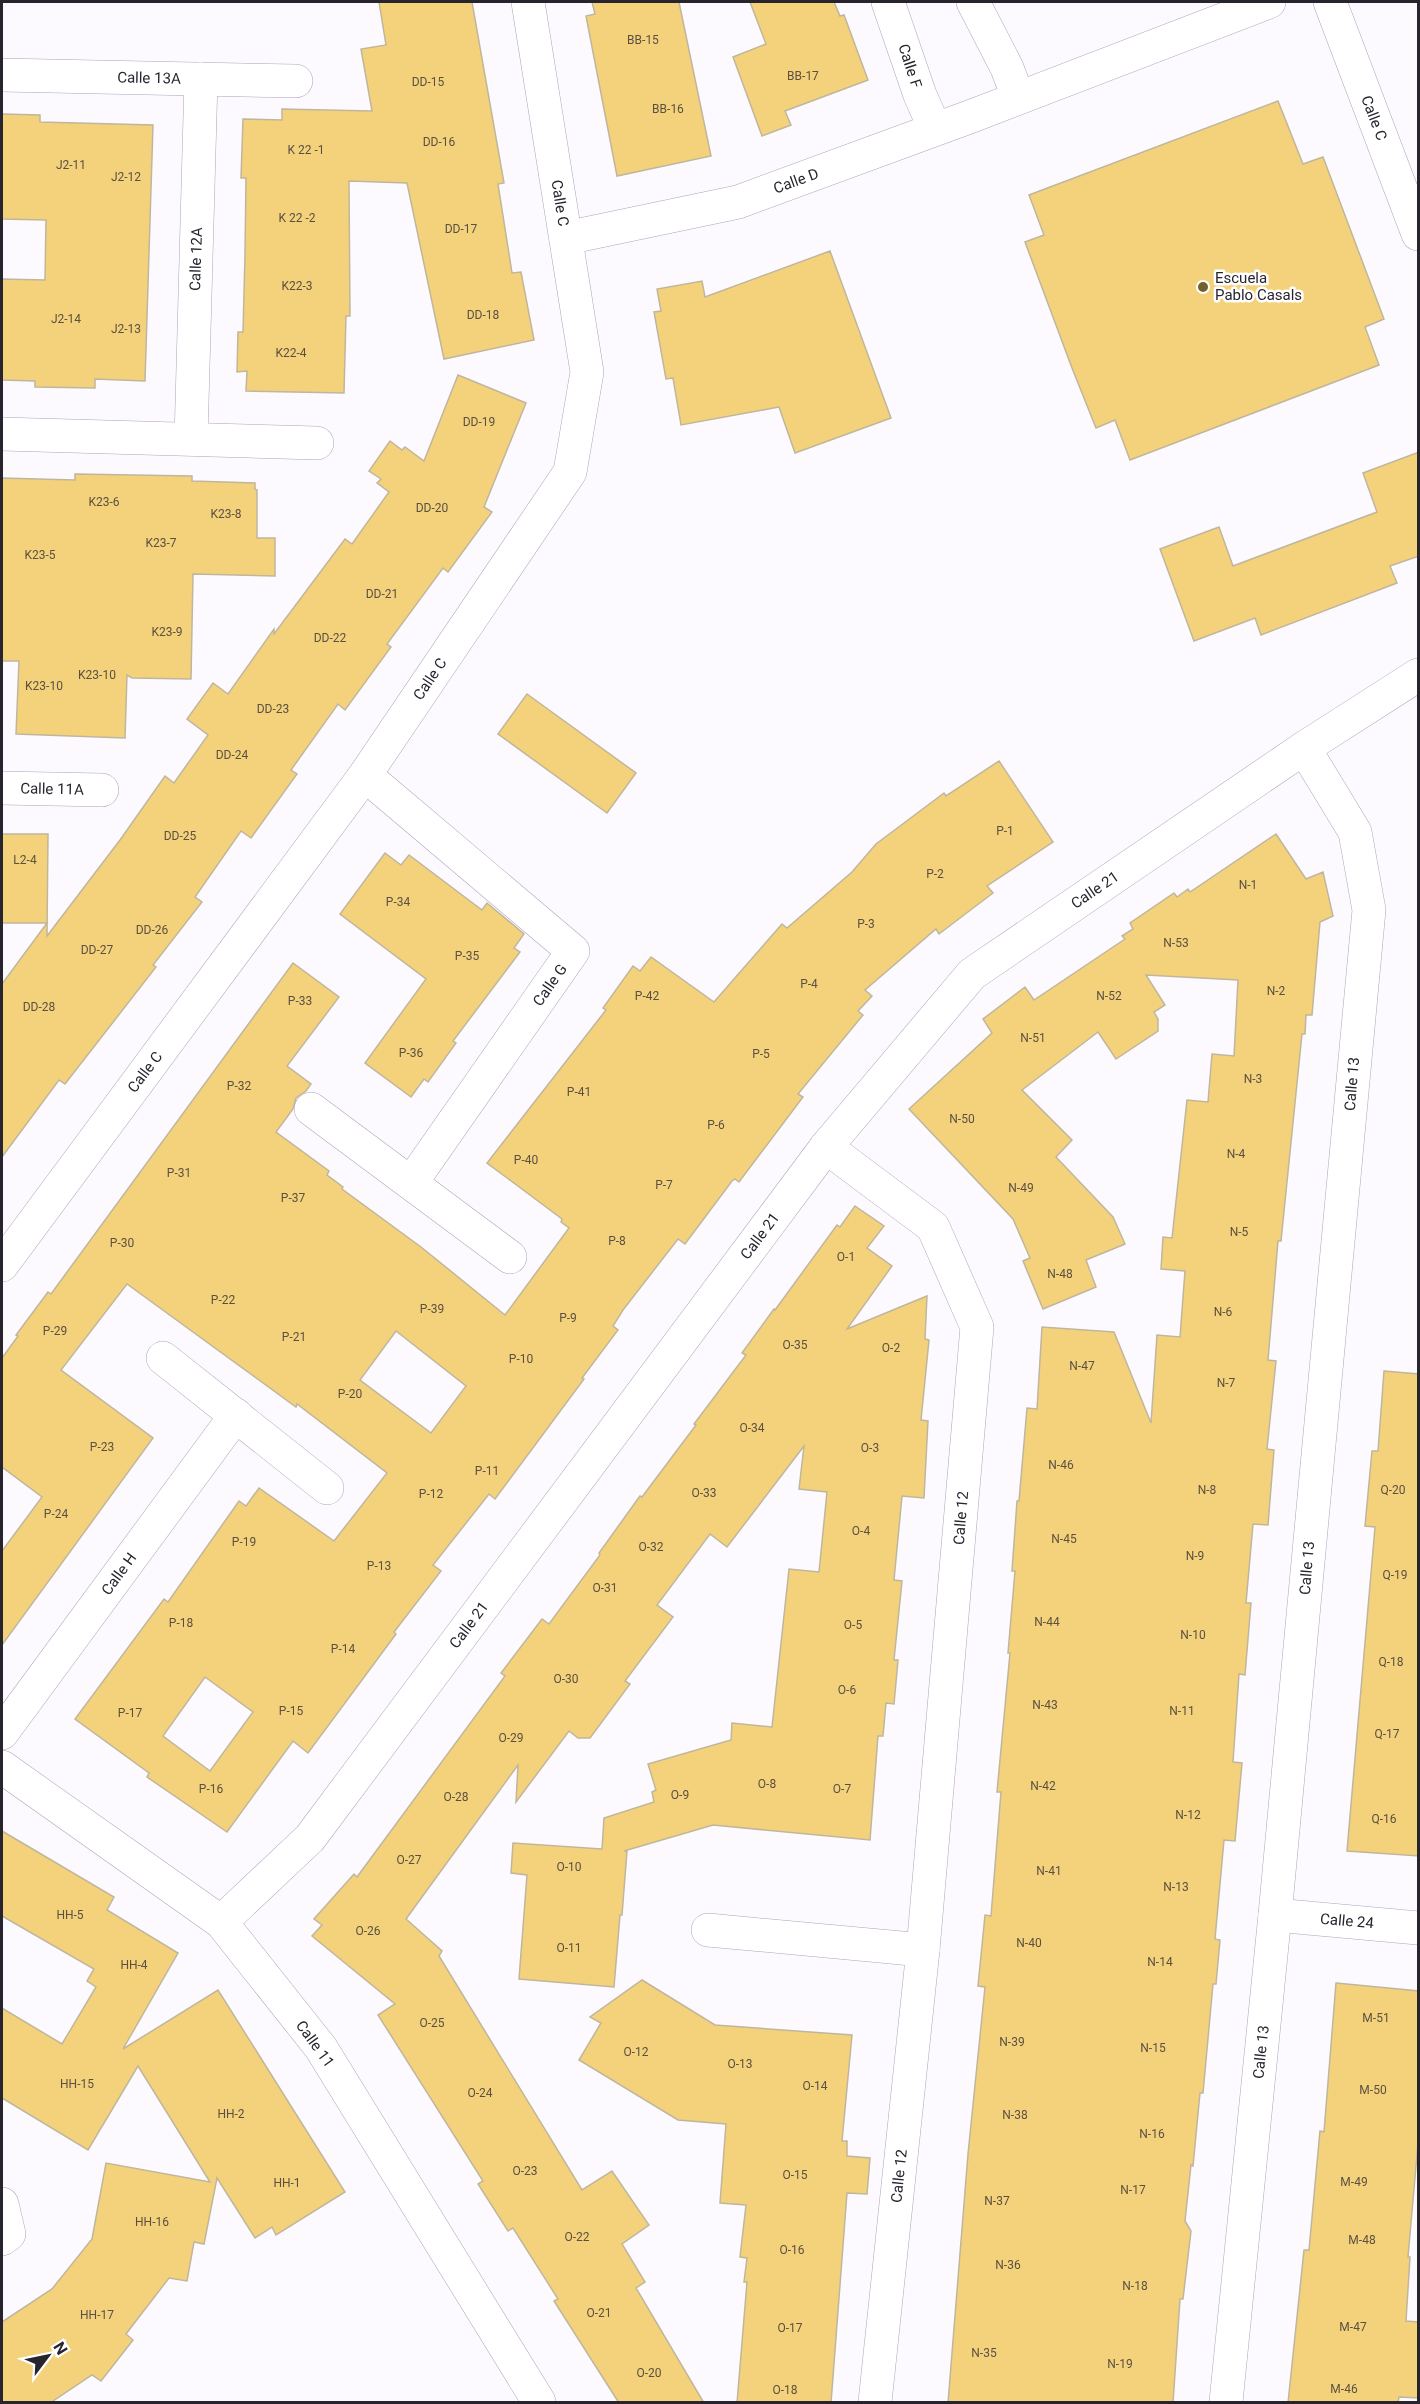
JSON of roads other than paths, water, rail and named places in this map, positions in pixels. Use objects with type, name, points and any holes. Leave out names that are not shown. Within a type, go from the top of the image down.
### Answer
[{"type":"street","name":"Calle C","points":[[2,1265],[365,775],[570,472],[587,372],[528,2]]},
{"type":"street","name":"Calle F","points":[[888,2],[920,95],[935,129]]},
{"type":"street","points":[[972,2],[1007,68],[1018,97]]},
{"type":"street","name":"Calle D","points":[[566,238],[738,202],[1269,2]]},
{"type":"street","name":"Calle C","points":[[1330,2],[1419,234]]},
{"type":"street","name":"Calle 13A","points":[[2,75],[296,81]]},
{"type":"street","name":"Calle 12A","points":[[191,440],[201,79]]},
{"type":"street","points":[[2,434],[317,443]]},
{"type":"street","name":"Calle 21","points":[[221,1922],[310,1838],[826,1147],[972,974],[1304,748],[1419,675]]},
{"type":"street","name":"Calle 13","points":[[1226,2403],[1275,1915],[1369,910],[1355,832],[1304,748]]},
{"type":"street","name":"Calle G","points":[[365,775],[573,951],[411,1183]]},
{"type":"street","name":"Calle 11A","points":[[2,788],[102,790]]},
{"type":"street","points":[[311,1109],[510,1257]]},
{"type":"street","name":"Calle 12","points":[[826,1147],[933,1227],[977,1327],[923,1950],[875,2403]]},
{"type":"street","points":[[163,1358],[327,1488]]},
{"type":"street","name":"Calle H","points":[[2,1733],[236,1415]]},
{"type":"street","name":"Calle 11","points":[[2,1767],[221,1922],[321,2048],[539,2403]]},
{"type":"street","name":"Calle 24","points":[[1275,1915],[1419,1928]]},
{"type":"street","points":[[708,1930],[923,1950]]},
{"type":"street","points":[[2,2204],[9,2234],[2,2239]]},
{"type":"place","name":"Escuela Pablo Casals","points":[[1203,287]]}]
